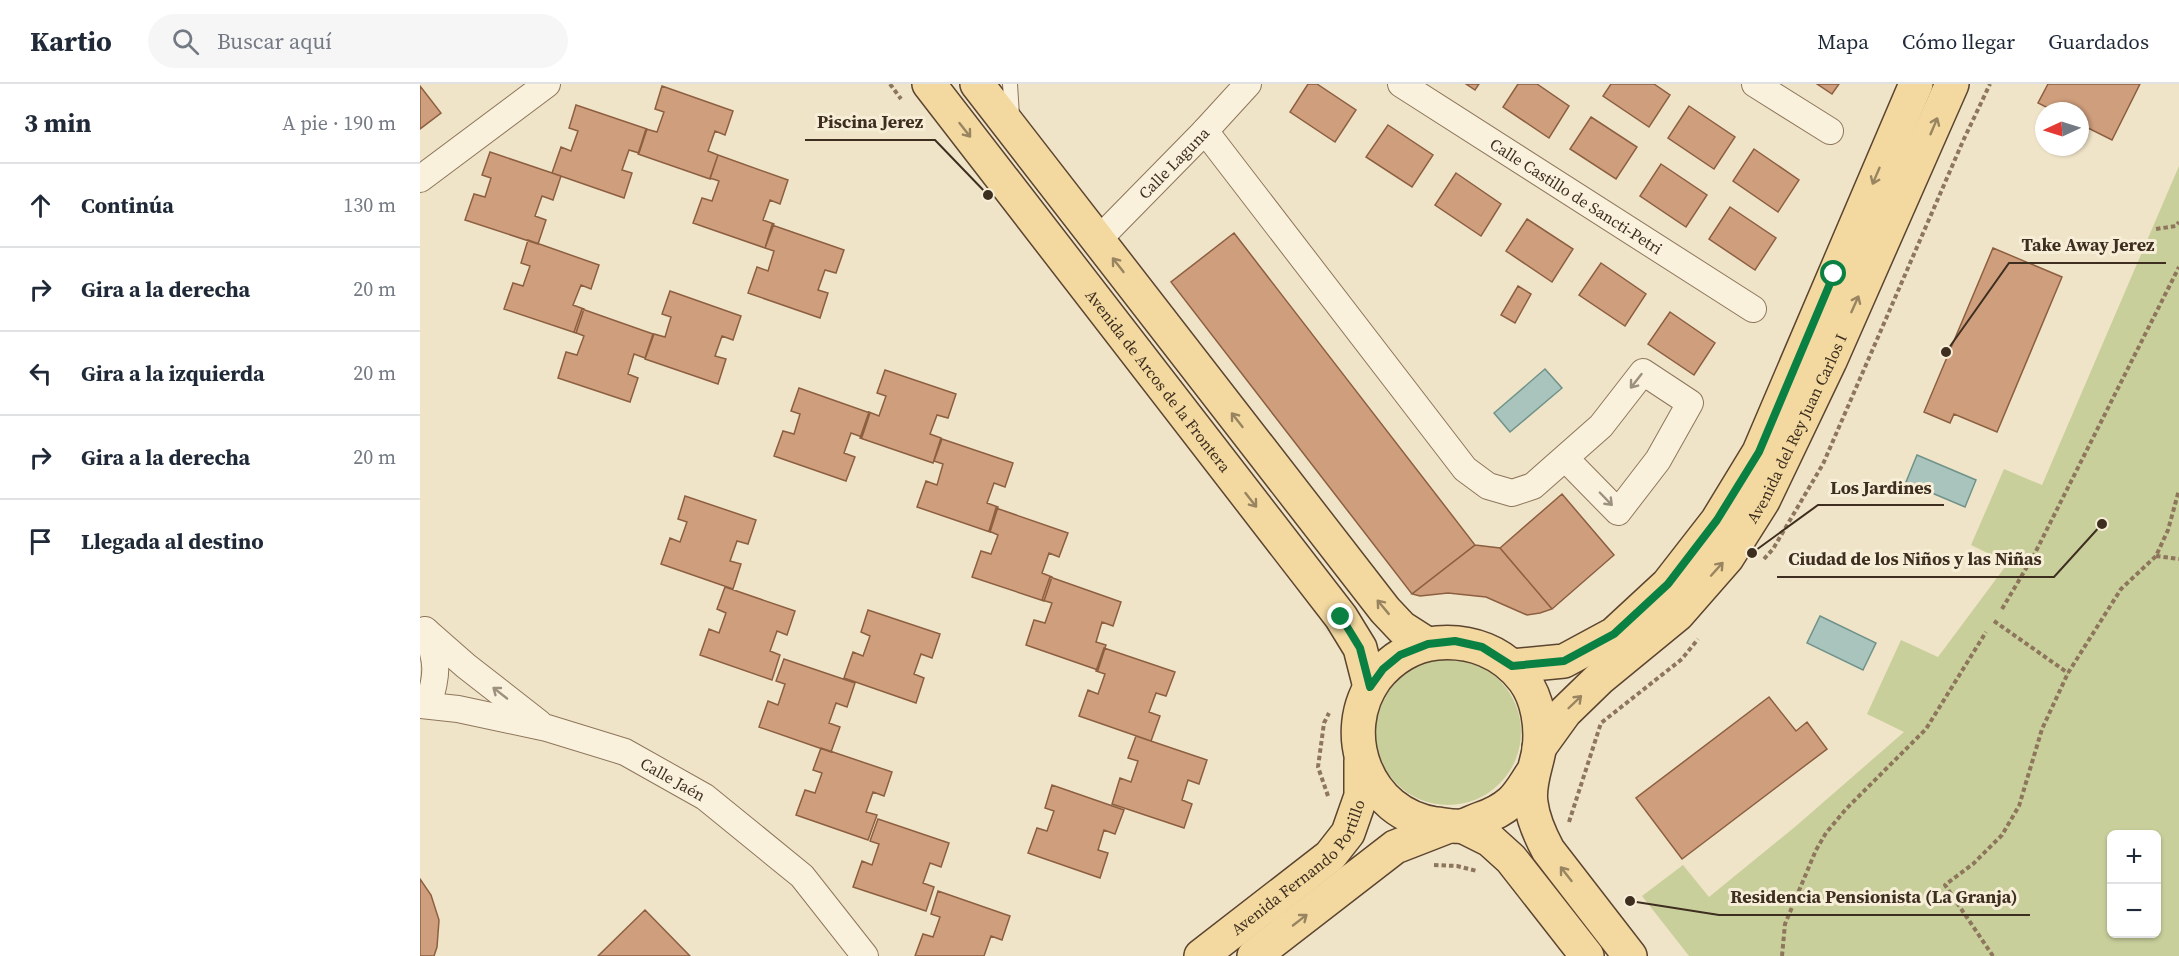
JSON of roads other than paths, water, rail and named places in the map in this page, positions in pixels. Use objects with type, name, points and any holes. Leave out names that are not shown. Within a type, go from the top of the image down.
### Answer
[{"type":"main road","points":[[977,84],[1385,610],[1402,628],[1428,644]]},
{"type":"main road","name":"Avenida del Rey Juan Carlos I","points":[[1512,666],[1564,661],[1614,634],[1668,584],[1717,520],[1759,452],[1916,84]]},
{"type":"main road","name":"Avenida del Rey Juan Carlos I","points":[[1536,760],[1572,705],[1600,678],[1678,614],[1727,558],[1763,501],[1830,361],[1952,84]]},
{"type":"main road","name":"Avenida de Arcos de la Frontera","points":[[917,93],[1341,617],[1360,648],[1370,687]]},
{"type":"main road","points":[[1587,956],[1511,859],[1490,840],[1456,826],[1425,823],[1405,814],[1387,802],[1373,784],[1361,761],[1357,734],[1360,711],[1370,687],[1383,669],[1400,655],[1428,644],[1455,641],[1482,647],[1512,666],[1526,682],[1538,710],[1536,760],[1530,802],[1539,833],[1548,850],[1630,956]]},
{"type":"main road","points":[[1456,826],[1497,813],[1513,800],[1536,760]]},
{"type":"main road","name":"Avenida Fernando Portillo","points":[[1201,956],[1330,856],[1348,833],[1361,796],[1361,761]]},
{"type":"main road","name":"Avenida Fernando Portillo","points":[[1254,956],[1395,847],[1456,826]]},
{"type":"street","points":[[420,179],[547,84]]},
{"type":"street","name":"Calle Laguna","points":[[1098,240],[1248,84]]},
{"type":"street","name":"Calle Castillo de Sancti-Petri","points":[[1401,84],[1753,309]]},
{"type":"street","points":[[1755,84],[1830,131]]},
{"type":"street","points":[[1205,131],[1465,469],[1488,486],[1512,493],[1533,486],[1601,426],[1643,372],[1690,402],[1658,460],[1618,512],[1565,458]]},
{"type":"street","points":[[423,627],[436,655],[435,683],[423,700]]},
{"type":"street","points":[[423,627],[466,666],[547,728]]},
{"type":"street","name":"Calle Jaén","points":[[423,700],[547,728],[625,752],[705,797],[802,876],[865,956]]},
{"type":"lane","points":[[1010,84],[1013,121],[1019,138]]},
{"type":"water","points":[[1545,369],[1562,388],[1510,432],[1494,413]]},
{"type":"water","points":[[1917,455],[1976,480],[1965,507],[1906,482]]},
{"type":"water","points":[[1820,616],[1876,643],[1863,670],[1807,643]]},
{"type":"place","name":"Piscina Jerez","points":[[988,195]]},
{"type":"place","name":"Take Away Jerez","points":[[1946,352]]},
{"type":"place","name":"Ciudad de los Niños y las Niñas","points":[[2102,524]]},
{"type":"place","name":"Los Jardines","points":[[1752,553]]},
{"type":"place","name":"Residencia Pensionista (La Granja)","points":[[1630,901]]}]
